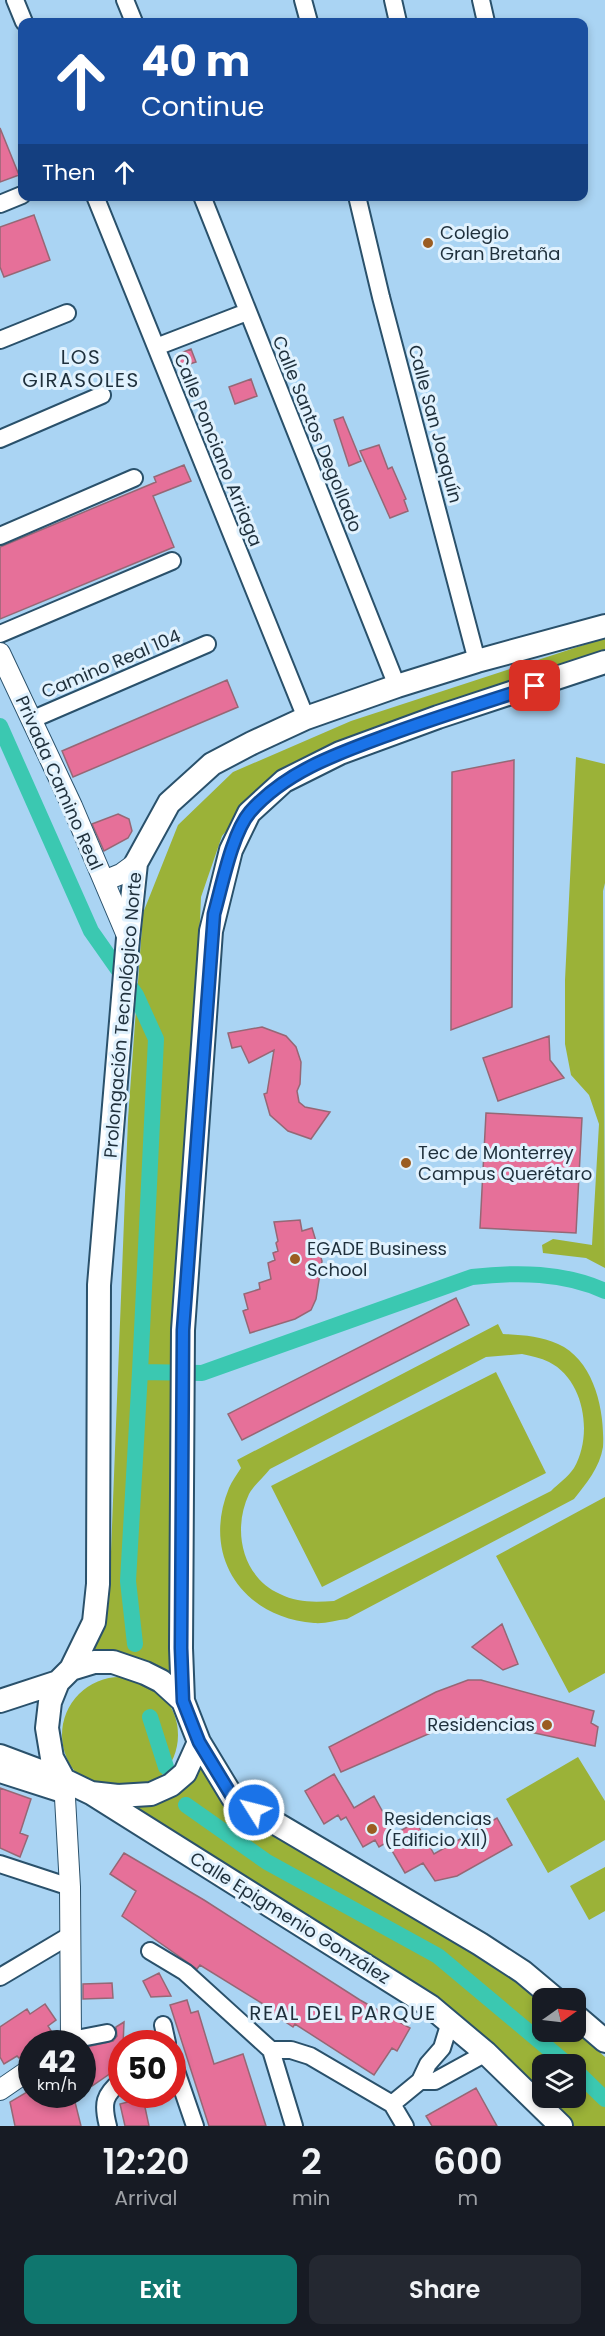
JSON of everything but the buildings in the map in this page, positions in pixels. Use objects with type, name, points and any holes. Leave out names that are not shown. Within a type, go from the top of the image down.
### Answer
[{"type":"main road","name":"Prolongación Tecnológico Norte","points":[[65,1676],[94,1622],[98,1584],[99,1285],[136,863],[169,803],[212,764],[306,718],[397,686],[477,661],[605,626]]},
{"type":"main road","points":[[542,1988],[523,1972],[480,1944],[233,1798],[199,1742],[183,1701],[181,1648],[183,1330],[211,931],[231,850],[249,813],[284,781],[340,753],[605,662]]},
{"type":"main road","points":[[0,1701],[65,1676],[94,1662],[113,1662],[131,1667],[161,1681],[183,1701]]},
{"type":"main road","points":[[64,1788],[52,1758],[48,1728],[50,1702],[65,1676]]},
{"type":"main road","points":[[0,1756],[64,1788],[118,1796],[151,1794],[171,1785],[185,1773],[199,1742]]},
{"type":"main road","name":"Calle Epigmenio González","points":[[91,1793],[420,2000],[486,2053],[561,2126]]},
{"type":"main road","points":[[586,2025],[605,2041]]},
{"type":"street","points":[[15,0],[22,18]]},
{"type":"street","points":[[125,0],[132,18]]},
{"type":"street","points":[[303,0],[308,18]]},
{"type":"street","points":[[393,0],[397,18]]},
{"type":"street","points":[[481,0],[485,18]]},
{"type":"street","points":[[0,204],[18,197]]},
{"type":"street","name":"Calle Ponciano Arriaga","points":[[97,201],[306,718]]},
{"type":"street","name":"Calle Santos Degollado","points":[[204,201],[397,686]]},
{"type":"street","name":"Calle San Joaquín","points":[[358,201],[477,661]]},
{"type":"street","points":[[156,347],[247,312]]},
{"type":"street","points":[[0,340],[67,313]]},
{"type":"street","points":[[0,438],[102,395]]},
{"type":"street","points":[[0,536],[134,478]]},
{"type":"street","points":[[0,634],[172,561]]},
{"type":"street","name":"Camino Real 104","points":[[31,720],[207,644]]},
{"type":"street","name":"Privada Camino Real","points":[[0,653],[104,881],[127,947]]},
{"type":"street","name":"Privada Camino Real","points":[[104,881],[121,874],[136,863]]},
{"type":"street","points":[[0,1774],[64,1788],[70,1887],[69,2030]]},
{"type":"street","points":[[0,1864],[70,1887]]},
{"type":"street","points":[[4,1971],[69,1936]]},
{"type":"street","points":[[150,1951],[185,1972],[271,2050],[294,2126]]},
{"type":"street","points":[[392,2104],[420,2081],[428,2064],[442,2048],[450,2022]]},
{"type":"street","points":[[163,2025],[164,2030]]},
{"type":"street","points":[[96,2035],[106,2033]]},
{"type":"street","points":[[271,2050],[291,2050],[310,2056],[392,2104],[405,2126]]},
{"type":"street","points":[[420,2081],[435,2081],[486,2053]]},
{"type":"street","points":[[0,2090],[18,2078]]},
{"type":"street","points":[[108,2091],[105,2104],[108,2126]]},
{"type":"street","points":[[186,2100],[195,2126]]},
{"type":"green space","points":[[605,638],[605,651],[269,782],[222,836],[201,897],[170,1594],[175,1688],[92,1657],[109,1603],[128,1119],[143,913],[178,825],[233,772],[351,721]]},
{"type":"green space","points":[[576,757],[605,764],[605,883],[603,891],[605,1268],[586,1258],[543,1253],[542,1245],[553,1239],[592,1245],[599,1124],[589,1095],[571,1075],[565,1044],[565,980]]},
{"type":"green space","points":[[498,1324],[503,1334],[545,1339],[570,1352],[589,1374],[602,1418],[603,1447],[599,1461],[592,1475],[574,1499],[347,1619],[322,1623],[289,1618],[266,1609],[248,1596],[234,1579],[225,1559],[220,1537],[222,1513],[229,1488],[241,1468],[237,1460]],"holes":[[[522,1354],[549,1362],[561,1370],[578,1395],[582,1410],[584,1425],[580,1455],[572,1471],[551,1491],[334,1601],[313,1602],[293,1599],[267,1586],[257,1576],[244,1551],[241,1522],[249,1494],[270,1469],[486,1357]]]},
{"type":"green space","points":[[496,1372],[546,1473],[322,1587],[271,1486]]},
{"type":"green space","points":[[605,1497],[605,1673],[569,1693],[496,1556]]},
{"type":"green space","points":[[120,1677],[142,1681],[161,1694],[174,1713],[178,1735],[174,1757],[161,1776],[142,1789],[120,1793],[98,1789],[79,1776],[66,1757],[62,1735],[66,1713],[79,1694],[98,1681]]},
{"type":"green space","points":[[201,1757],[228,1802],[516,1976],[532,1990],[532,2042],[586,2042],[586,2040],[605,2057],[605,2126],[570,2126],[552,2108],[586,2108],[586,2054],[532,2054],[532,2088],[476,2032],[118,1803]]},
{"type":"green space","points":[[578,1757],[605,1801],[605,1840],[548,1873],[506,1799]]},
{"type":"green space","points":[[605,1867],[605,1911],[589,1920],[570,1886]]},
{"type":"waterway","points":[[0,726],[91,931],[136,995],[156,1039],[128,1581],[135,1644]]},
{"type":"waterway","points":[[140,1372],[202,1373],[472,1277],[506,1274],[540,1275],[573,1280],[605,1291]]},
{"type":"waterway","points":[[150,1717],[166,1767]]},
{"type":"waterway","points":[[186,1805],[267,1862],[438,1956],[555,2054]]},
{"type":"waterway","points":[[586,2081],[605,2099]]},
{"type":"place","name":"Colegio Gran Bretaña","points":[[428,243]]},
{"type":"place","name":"Tec de Monterrey Campus Querétaro","points":[[406,1163]]},
{"type":"place","name":"EGADE Business School","points":[[295,1259]]},
{"type":"place","name":"Residencias","points":[[547,1725]]},
{"type":"place","name":"Residencias (Edificio XII)","points":[[372,1829]]},
{"type":"district","name":"LOS GIRASOLES","points":[[81,368]]},
{"type":"district","name":"REAL DEL PARQUE","points":[[343,2013]]},
{"type":"route","points":[[254,1810],[233,1798],[199,1742],[183,1701],[181,1648],[183,1330],[214,914],[231,850],[249,813],[284,781],[340,753],[438,717],[535,686]]}]
